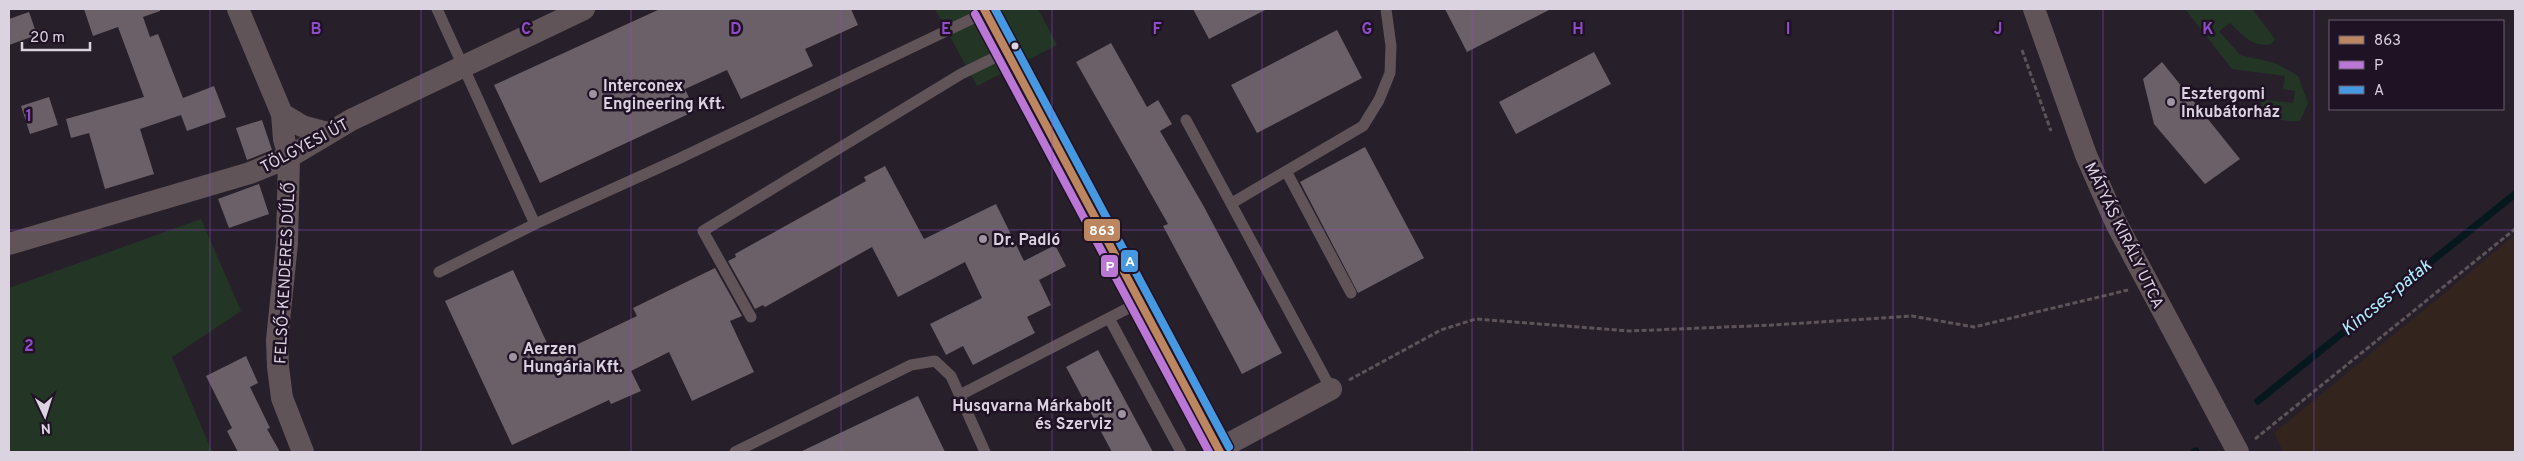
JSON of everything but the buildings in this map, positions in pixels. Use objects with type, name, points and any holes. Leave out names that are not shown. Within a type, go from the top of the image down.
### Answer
[{"type":"main road","points":[[988,10],[1219,451]]},
{"type":"street","name":"FELSŐ-KENDERES DŰLŐ","points":[[238,9],[282,114],[284,139],[289,157],[287,243],[278,340],[278,366],[282,398],[303,452]]},
{"type":"street","name":"TÖLGYESI ÚT","points":[[9,244],[250,173],[289,157],[328,133],[584,9]]},
{"type":"street","name":"MÁTYÁS KIRÁLY UTCA","points":[[2034,9],[2086,155],[2116,222],[2148,285],[2246,446]]},
{"type":"street","points":[[282,114],[302,126],[328,133]]},
{"type":"street","points":[[1219,451],[1330,390]]},
{"type":"lane","points":[[436,9],[535,224]]},
{"type":"lane","points":[[1232,203],[1363,126],[1379,100],[1390,73],[1391,46],[1386,9]]},
{"type":"lane","points":[[439,272],[535,224],[676,160],[988,10]]},
{"type":"lane","points":[[751,317],[703,231],[960,74],[1008,51]]},
{"type":"lane","points":[[1186,120],[1232,203],[1330,390]]},
{"type":"lane","points":[[1286,172],[1350,293]]},
{"type":"lane","points":[[960,395],[1140,302]]},
{"type":"lane","points":[[1109,318],[1181,452]]},
{"type":"lane","points":[[735,452],[911,365],[935,361],[951,376],[985,452]]},
{"type":"path","points":[[2246,446],[2515,229]]},
{"type":"path","points":[[1330,390],[1441,330],[1476,319],[1630,331],[1774,325],[1912,316],[1974,327],[2148,285]]},
{"type":"shaded area","points":[[2515,235],[2515,452],[2283,452],[2274,433]]},
{"type":"green space","points":[[935,9],[1038,9],[1057,45],[977,86]]},
{"type":"green space","points":[[2185,9],[2252,9],[2275,39],[2271,44],[2259,44],[2249,40],[2230,23],[2219,31],[2240,55],[2275,63],[2298,76],[2308,103],[2300,121],[2289,121],[2270,116],[2262,108],[2261,103],[2265,100],[2293,103],[2295,91],[2283,89],[2285,76],[2232,69]]},
{"type":"green space","points":[[201,219],[241,311],[172,357],[212,452],[9,452],[9,288]]},
{"type":"waterway","name":"Kincses-patak","points":[[2258,401],[2515,194]]},
{"type":"transit line","name":"863","points":[[984,9],[1220,452]]},
{"type":"transit line","name":"A","points":[[995,9],[1229,447]]},
{"type":"transit line","name":"P","points":[[975,14],[1209,452]]},
{"type":"place","name":"Interconex Engineering Kft.","points":[[593,94]]},
{"type":"place","name":"Esztergomi Inkubátorház","points":[[2171,102]]},
{"type":"place","name":"Dr. Padló","points":[[983,239]]},
{"type":"place","name":"Aerzen Hungária Kft.","points":[[513,357]]},
{"type":"place","name":"Husqvarna Márkabolt és Szerviz","points":[[1122,414]]}]
